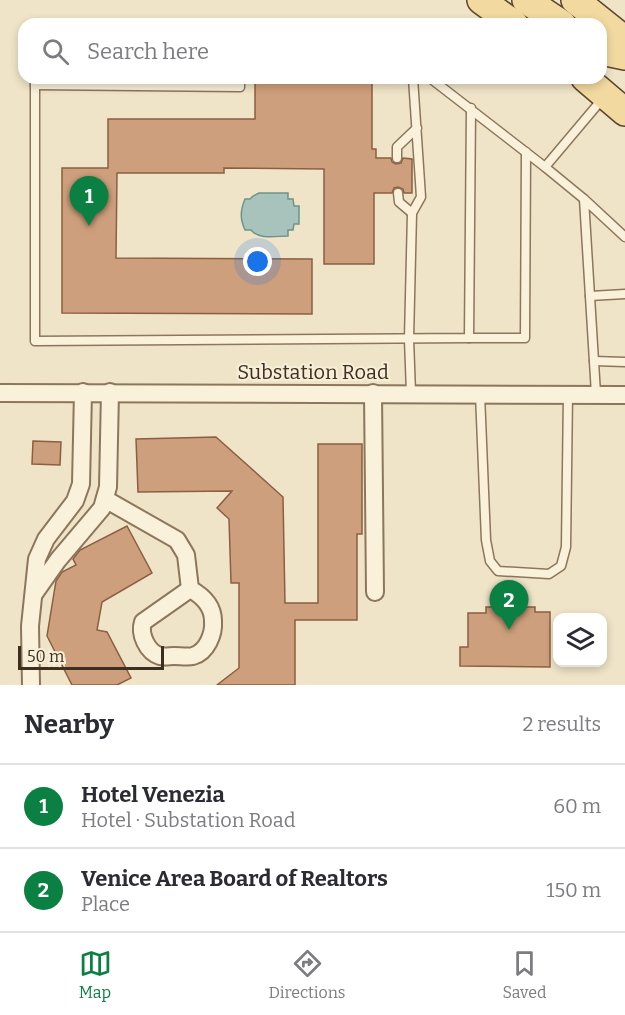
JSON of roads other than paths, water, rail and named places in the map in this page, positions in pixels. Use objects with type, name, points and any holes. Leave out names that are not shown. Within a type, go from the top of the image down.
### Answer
[{"type":"main road","points":[[481,0],[506,18]]},
{"type":"main road","points":[[526,0],[552,18]]},
{"type":"main road","points":[[575,0],[598,18]]},
{"type":"main road","points":[[607,26],[625,40]]},
{"type":"main road","points":[[607,52],[625,56]]},
{"type":"main road","points":[[594,84],[619,100]]},
{"type":"street","points":[[31,685],[32,597],[37,559],[41,548],[69,511],[79,493],[83,392]]},
{"type":"street","points":[[32,597],[58,560],[97,515],[105,499],[108,487],[110,392]]},
{"type":"street","name":"Substation Road","points":[[0,393],[625,394]]},
{"type":"street","points":[[373,393],[375,592]]},
{"type":"street","points":[[105,499],[177,540],[186,555],[190,589]]},
{"type":"street","points":[[190,589],[201,595],[213,615],[214,627],[211,638],[195,656],[160,656],[150,649],[143,639],[141,629],[143,622],[190,589]]},
{"type":"lane","points":[[35,84],[35,341],[525,338],[526,152]]},
{"type":"lane","points":[[117,84],[240,87],[240,84]]},
{"type":"lane","points":[[411,393],[409,339],[412,213],[421,197],[413,84]]},
{"type":"lane","points":[[438,84],[545,167],[625,237]]},
{"type":"lane","points":[[545,167],[619,100]]},
{"type":"lane","points":[[469,338],[471,108]]},
{"type":"lane","points":[[397,158],[397,147],[417,128]]},
{"type":"lane","points":[[398,193],[399,202],[412,213]]},
{"type":"lane","points":[[584,199],[596,394]]},
{"type":"lane","points":[[590,296],[625,294]]},
{"type":"lane","points":[[594,361],[625,362]]},
{"type":"lane","points":[[480,393],[486,540],[490,561],[498,572],[549,574],[561,566],[566,547],[568,394]]},
{"type":"water","points":[[259,193],[288,193],[288,199],[293,199],[294,206],[299,206],[299,224],[294,224],[293,230],[288,230],[288,236],[263,236],[251,230],[245,230],[241,215],[243,203],[245,199],[250,199]]},
{"type":"place","name":"Hotel Venezia","points":[[89,226]]},
{"type":"place","name":"Venice Area Board of Realtors","points":[[509,630]]}]
